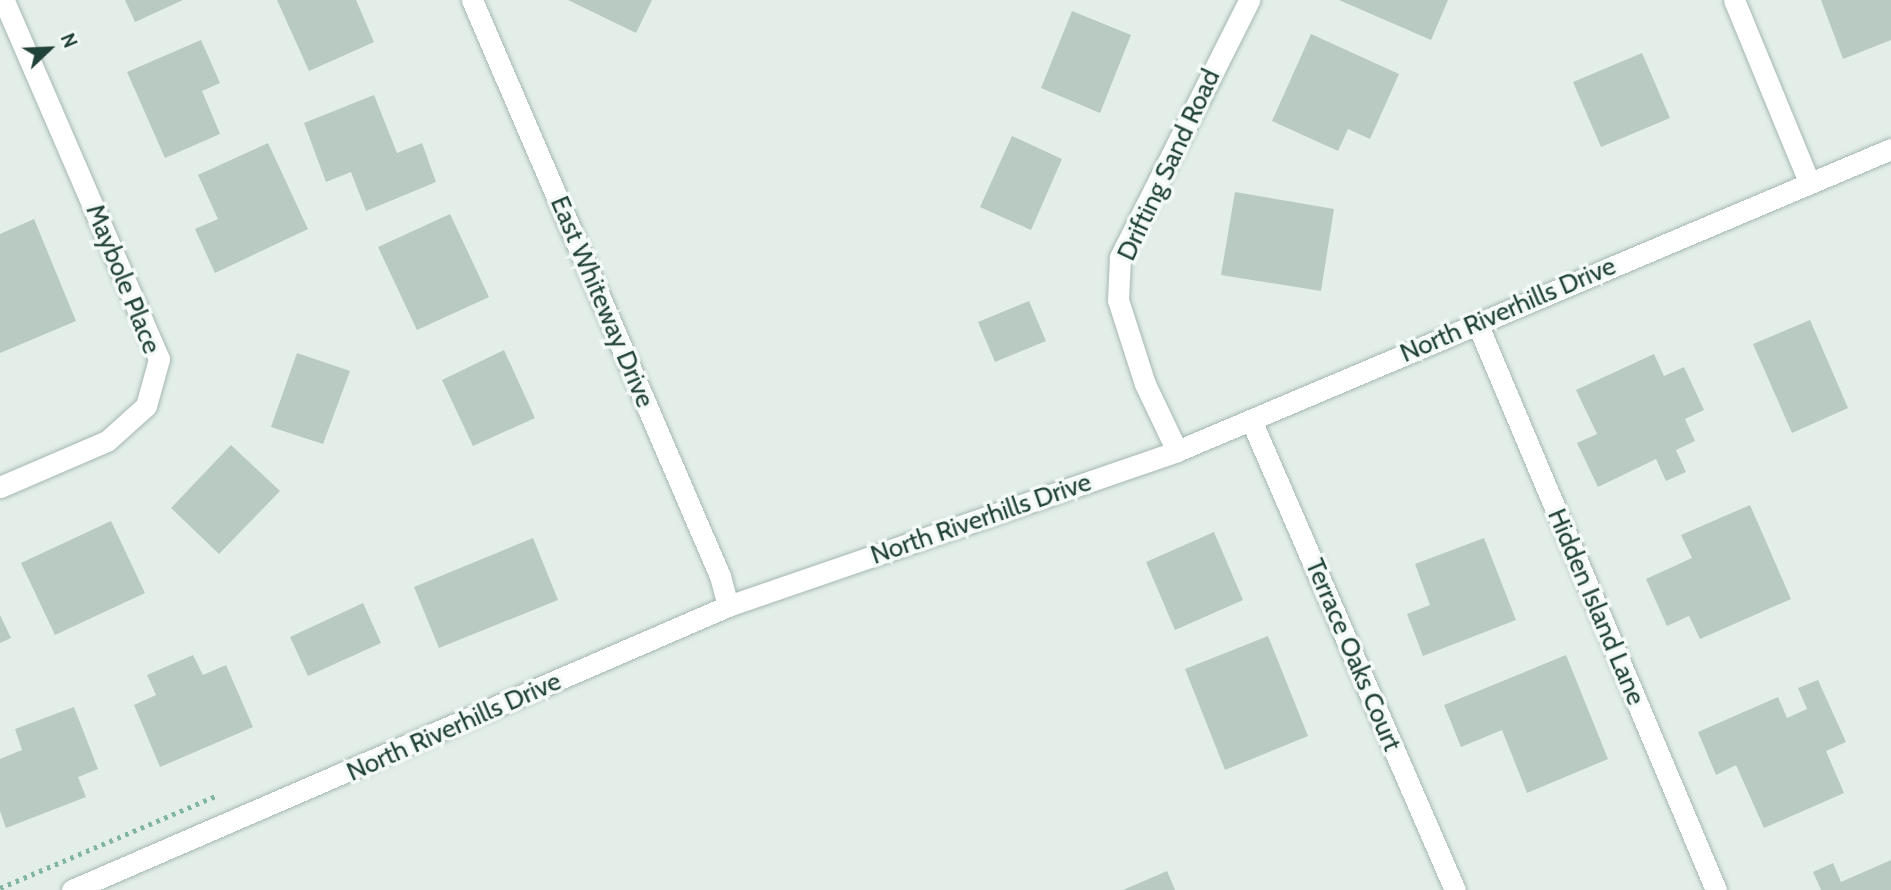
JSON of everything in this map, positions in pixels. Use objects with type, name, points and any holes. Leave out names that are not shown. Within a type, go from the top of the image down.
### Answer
[{"type":"street","name":"Maybole Place","points":[[0,487],[107,441],[146,406],[159,359],[4,0]]},
{"type":"street","name":"East Whiteway Drive","points":[[472,0],[720,576],[728,606]]},
{"type":"street","name":"Drifting Sand Road","points":[[1177,451],[1145,384],[1118,300],[1120,257],[1249,0]]},
{"type":"street","points":[[1734,0],[1809,182]]},
{"type":"street","name":"North Riverhills Drive","points":[[72,890],[728,606],[1177,451],[1891,149]]},
{"type":"street","name":"Hidden Island Lane","points":[[1477,323],[1716,890]]},
{"type":"street","name":"Terrace Oaks Court","points":[[1251,420],[1455,890]]},
{"type":"building","points":[[125,0],[183,0],[135,22]]},
{"type":"building","points":[[277,0],[356,0],[374,42],[309,71]]},
{"type":"building","points":[[568,0],[652,0],[636,33]]},
{"type":"building","points":[[1339,0],[1448,0],[1431,40]]},
{"type":"building","points":[[1821,0],[1891,0],[1891,40],[1843,59]]},
{"type":"building","points":[[1072,11],[1131,35],[1100,113],[1041,88]]},
{"type":"building","points":[[1311,34],[1399,74],[1370,139],[1348,129],[1338,151],[1272,121]]},
{"type":"building","points":[[201,40],[220,83],[202,91],[220,134],[165,158],[127,72]]},
{"type":"building","points":[[1642,53],[1670,118],[1601,147],[1573,82]]},
{"type":"building","points":[[374,95],[397,153],[422,143],[436,182],[366,211],[351,172],[326,182],[304,123]]},
{"type":"building","points":[[1012,136],[1062,159],[1031,230],[980,207]]},
{"type":"building","points":[[268,143],[308,229],[215,273],[195,229],[218,219],[198,175]]},
{"type":"building","points":[[1235,192],[1334,209],[1321,291],[1221,275]]},
{"type":"building","points":[[450,214],[489,297],[417,330],[378,247]]},
{"type":"building","points":[[34,219],[76,321],[0,353],[0,234]]},
{"type":"building","points":[[1029,301],[1046,341],[995,362],[978,322]]},
{"type":"building","points":[[1810,320],[1848,408],[1792,433],[1753,344]]},
{"type":"building","points":[[504,350],[535,418],[473,446],[442,380]]},
{"type":"building","points":[[297,353],[350,371],[323,444],[271,427]]},
{"type":"building","points":[[1654,354],[1664,376],[1684,367],[1704,410],[1685,419],[1695,441],[1676,450],[1686,472],[1666,481],[1656,459],[1598,487],[1577,443],[1597,434],[1576,390]]},
{"type":"building","points":[[231,445],[280,491],[219,554],[171,508]]},
{"type":"building","points":[[1750,505],[1791,599],[1700,639],[1689,616],[1667,626],[1646,579],[1692,558],[1681,535]]},
{"type":"building","points":[[111,521],[145,593],[55,635],[21,563]]},
{"type":"building","points":[[1214,532],[1243,600],[1175,630],[1146,562]]},
{"type":"building","points":[[533,538],[558,600],[439,648],[414,587]]},
{"type":"building","points":[[1484,538],[1516,620],[1423,656],[1407,614],[1430,605],[1415,564]]},
{"type":"building","points":[[363,603],[381,643],[308,676],[290,637]]},
{"type":"building","points":[[0,615],[11,638],[0,643]]},
{"type":"building","points":[[1268,636],[1308,736],[1225,770],[1185,669]]},
{"type":"building","points":[[193,655],[203,675],[226,665],[253,727],[160,767],[134,705],[156,695],[147,675]]},
{"type":"building","points":[[1566,655],[1608,759],[1527,793],[1502,730],[1461,747],[1444,705]]},
{"type":"building","points":[[1818,680],[1846,742],[1826,751],[1844,793],[1764,828],[1736,765],[1716,775],[1698,732],[1778,697],[1787,718],[1807,709],[1798,688]]},
{"type":"building","points":[[74,707],[98,769],[78,777],[86,797],[6,828],[0,811],[0,759],[22,750],[15,729]]},
{"type":"building","points":[[1891,860],[1891,890],[1821,890],[1813,872],[1833,863],[1841,882]]},
{"type":"building","points":[[1167,871],[1175,890],[1123,890]]}]
